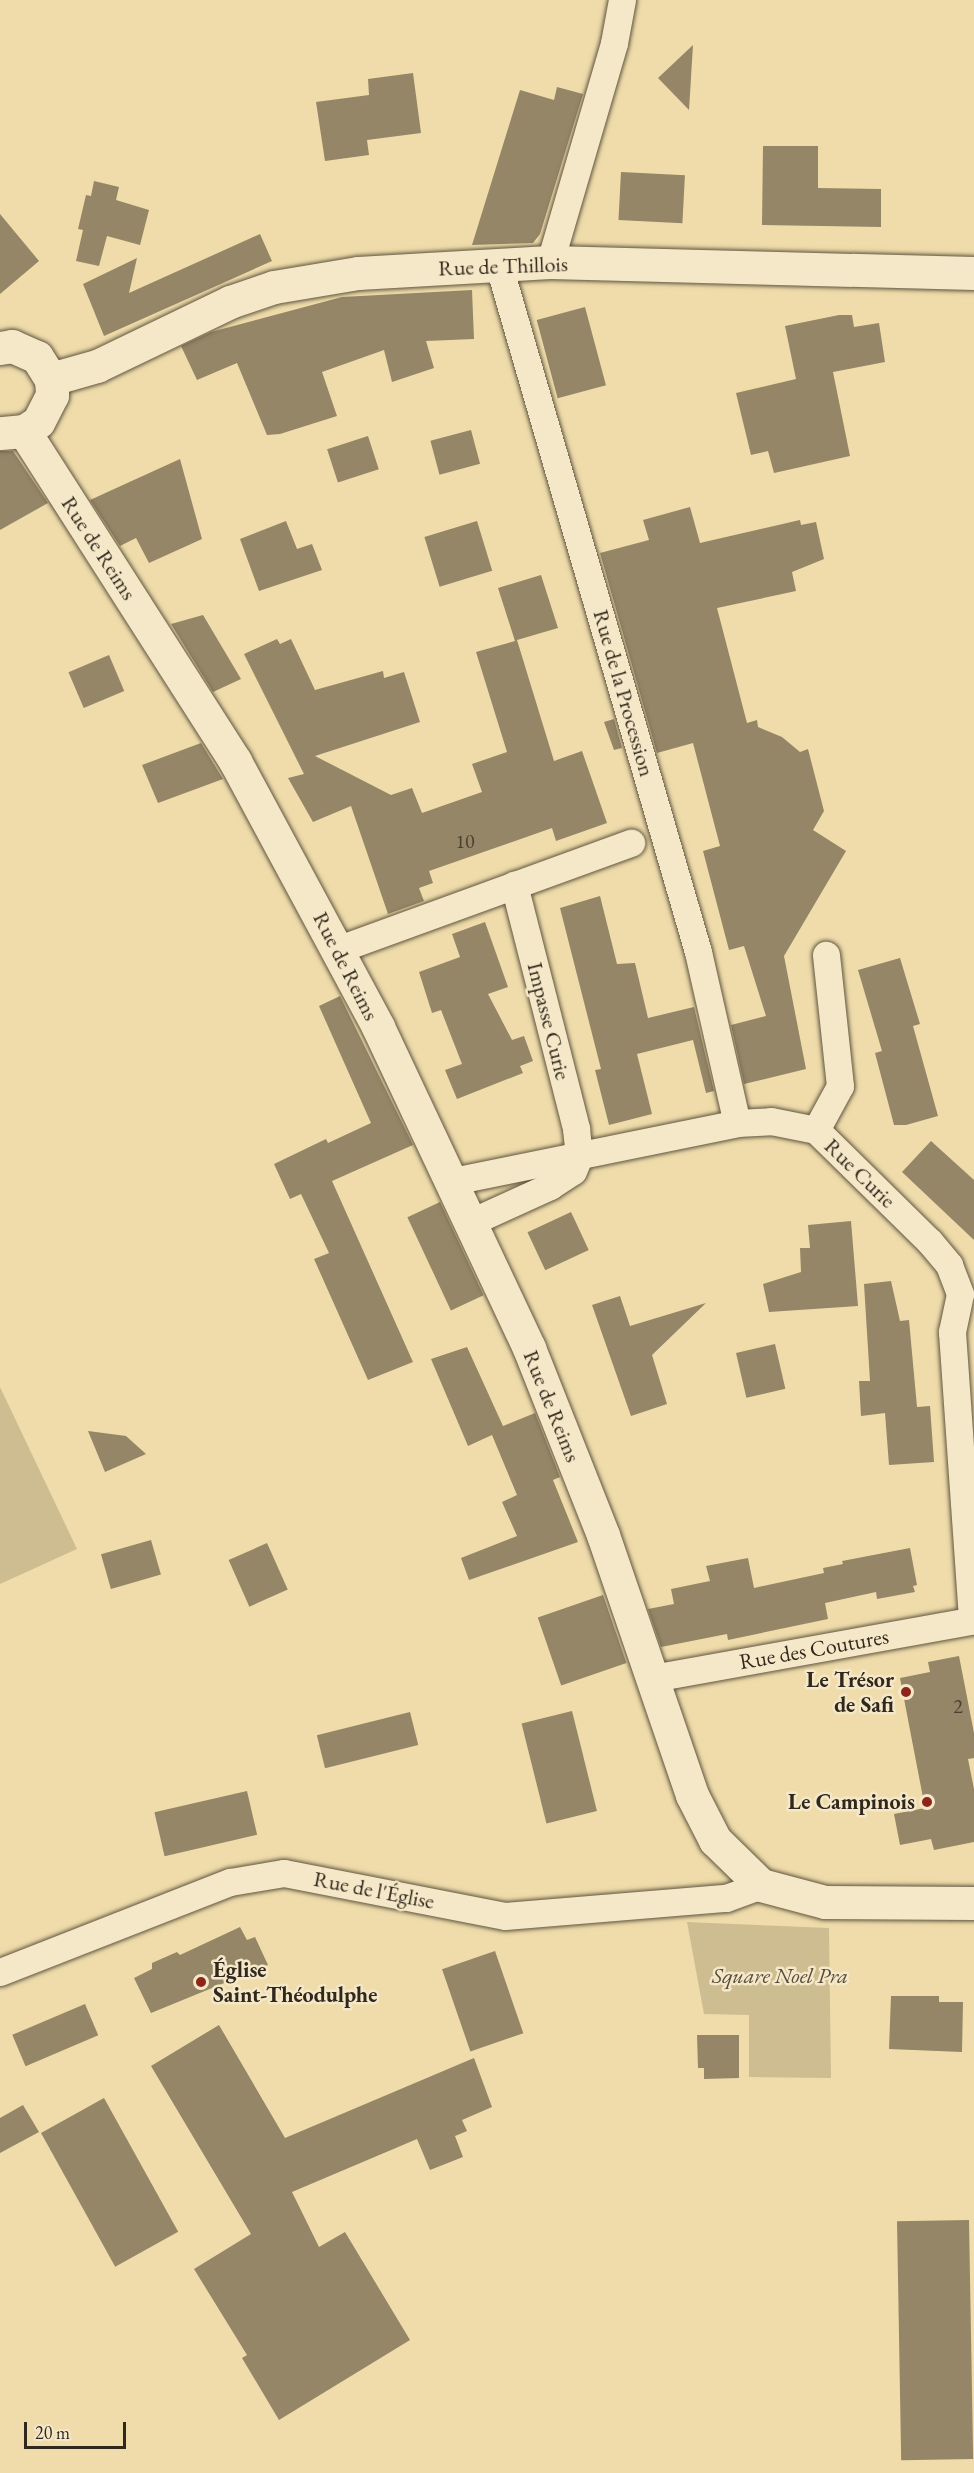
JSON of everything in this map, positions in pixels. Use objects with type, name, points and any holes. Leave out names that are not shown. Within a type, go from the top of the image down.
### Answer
[{"type":"street","points":[[550,262],[614,43],[622,0]]},
{"type":"street","name":"Rue de Thillois","points":[[51,379],[97,366],[230,302],[274,287],[358,273],[550,262],[974,273]]},
{"type":"street","name":"Rue de la Procession","points":[[499,266],[695,941],[737,1123]]},
{"type":"street","points":[[0,348],[12,346],[37,357],[51,379],[48,410],[12,432]]},
{"type":"street","name":"Rue de Reims","points":[[12,432],[235,761],[339,949],[453,1181],[529,1348],[603,1535],[692,1795],[715,1840],[761,1885]]},
{"type":"street","points":[[339,949],[631,843]]},
{"type":"street","name":"Impasse Curie","points":[[514,885],[576,1128],[579,1157]]},
{"type":"street","points":[[816,1131],[840,1086],[826,956]]},
{"type":"street","name":"Rue Curie","points":[[453,1181],[737,1123],[771,1121],[816,1131],[930,1242],[949,1265],[967,1293]]},
{"type":"street","points":[[471,1221],[550,1186],[573,1171],[579,1157]]},
{"type":"street","points":[[967,1293],[952,1332],[973,1620]]},
{"type":"street","name":"Rue des Coutures","points":[[653,1678],[973,1620]]},
{"type":"street","name":"Rue de l'Église","points":[[0,1972],[230,1882],[284,1873],[505,1916],[726,1898],[761,1885]]},
{"type":"street","points":[[761,1885],[825,1902],[974,1903]]},
{"type":"green space","points":[[0,1387],[77,1549],[0,1584]]},
{"type":"green space","name":"Square Noel Pra","points":[[687,1922],[829,1928],[831,2078],[749,2077],[749,2015],[704,2014]]},
{"type":"building","points":[[693,45],[689,110],[658,78]]},
{"type":"building","points":[[413,73],[421,133],[367,140],[369,155],[325,161],[316,102],[369,95],[368,79]]},
{"type":"building","points":[[557,87],[583,94],[540,234],[533,243],[472,245],[520,90],[554,100]]},
{"type":"building","points":[[763,146],[818,146],[818,188],[881,189],[881,227],[762,225]]},
{"type":"building","points":[[621,172],[685,175],[682,223],[618,220]]},
{"type":"building","points":[[94,181],[119,187],[116,200],[149,210],[140,245],[107,236],[99,266],[76,261],[83,230],[78,229],[86,195],[91,196]]},
{"type":"building","points":[[0,214],[39,261],[0,294]]},
{"type":"building","points":[[260,234],[272,261],[104,336],[83,284],[137,258],[129,293]]},
{"type":"building","points":[[472,290],[474,339],[426,341],[434,368],[392,382],[384,350],[322,372],[337,416],[280,434],[267,435],[237,363],[197,380],[181,346],[211,332],[342,297]]},
{"type":"building","points":[[585,307],[606,385],[558,398],[537,320]]},
{"type":"building","points":[[839,315],[852,315],[854,327],[879,323],[885,362],[833,372],[850,456],[774,473],[768,451],[751,455],[736,393],[796,379],[785,326]]},
{"type":"building","points":[[471,430],[480,464],[439,475],[430,441]]},
{"type":"building","points":[[368,436],[379,469],[338,483],[327,449]]},
{"type":"building","points":[[0,451],[13,451],[48,503],[0,530]]},
{"type":"building","points":[[180,459],[202,539],[149,563],[136,538],[120,546],[90,500]]},
{"type":"building","points":[[690,507],[700,543],[800,520],[801,525],[816,522],[824,559],[792,572],[796,591],[717,608],[747,723],[757,720],[758,727],[782,737],[800,752],[808,749],[824,811],[813,830],[846,851],[784,956],[806,1069],[744,1084],[731,1025],[766,1016],[744,946],[729,950],[703,851],[720,846],[693,743],[657,753],[600,553],[649,540],[643,520]]},
{"type":"building","points":[[286,521],[297,549],[312,544],[322,570],[259,591],[240,539]]},
{"type":"building","points":[[477,521],[492,571],[440,587],[424,537]]},
{"type":"building","points":[[541,575],[558,628],[517,640],[554,761],[582,751],[607,823],[556,841],[552,828],[429,871],[433,883],[419,888],[424,901],[388,914],[351,806],[313,822],[288,778],[304,774],[244,654],[277,639],[280,644],[291,639],[315,690],[383,671],[384,678],[404,672],[420,722],[315,756],[391,795],[412,788],[422,813],[482,792],[472,764],[507,752],[476,652],[515,641],[498,588]]},
{"type":"building","points":[[203,615],[241,679],[213,692],[171,624]]},
{"type":"building","points":[[109,655],[124,691],[84,708],[68,672]]},
{"type":"building","points":[[614,719],[622,748],[614,750],[604,722]]},
{"type":"building","points":[[201,743],[223,779],[158,803],[142,765]]},
{"type":"building","points":[[600,896],[617,964],[635,963],[648,1018],[694,1007],[714,1091],[706,1093],[693,1040],[637,1054],[652,1114],[609,1125],[595,1070],[601,1069],[560,908]]},
{"type":"building","points":[[485,922],[508,987],[488,994],[512,1040],[524,1036],[533,1061],[520,1066],[523,1073],[457,1099],[445,1070],[462,1064],[441,1010],[432,1013],[419,972],[460,957],[452,934]]},
{"type":"building","points":[[900,958],[920,1024],[913,1026],[938,1116],[906,1125],[894,1125],[875,1053],[882,1051],[858,970]]},
{"type":"building","points":[[340,996],[413,1145],[332,1181],[413,1362],[368,1380],[314,1259],[329,1253],[301,1194],[290,1199],[274,1164],[326,1139],[328,1143],[371,1123],[319,1006]]},
{"type":"building","points":[[931,1141],[974,1180],[974,1240],[902,1172]]},
{"type":"building","points":[[440,1202],[484,1295],[451,1311],[407,1217]]},
{"type":"building","points":[[571,1212],[589,1250],[545,1270],[527,1232]]},
{"type":"building","points":[[851,1221],[858,1306],[769,1312],[763,1284],[801,1272],[800,1248],[810,1248],[808,1225]]},
{"type":"building","points":[[891,1281],[900,1321],[909,1320],[917,1407],[930,1406],[934,1462],[889,1465],[885,1413],[861,1416],[859,1381],[870,1381],[864,1284]]},
{"type":"building","points":[[620,1296],[630,1326],[706,1303],[652,1355],[667,1404],[631,1416],[592,1305]]},
{"type":"building","points":[[775,1344],[785,1389],[746,1398],[736,1353]]},
{"type":"building","points":[[467,1347],[503,1426],[535,1413],[560,1477],[553,1480],[578,1542],[469,1580],[461,1558],[517,1536],[502,1502],[517,1495],[492,1435],[468,1446],[431,1359]]},
{"type":"building","points":[[88,1431],[126,1436],[146,1454],[105,1472]]},
{"type":"building","points":[[151,1540],[161,1575],[111,1589],[101,1554]]},
{"type":"building","points":[[267,1543],[288,1590],[249,1607],[229,1560]]},
{"type":"building","points":[[910,1548],[917,1585],[913,1586],[915,1592],[877,1599],[876,1592],[825,1603],[828,1619],[728,1640],[727,1634],[661,1647],[648,1609],[674,1604],[671,1589],[710,1581],[706,1566],[748,1558],[754,1588],[824,1573],[823,1568],[843,1564],[842,1561]]},
{"type":"building","points":[[603,1595],[626,1663],[561,1686],[538,1617]]},
{"type":"building","points":[[959,1656],[974,1733],[974,1758],[968,1759],[974,1789],[974,1842],[934,1850],[931,1839],[900,1845],[894,1814],[925,1808],[900,1678],[930,1672],[928,1662]]},
{"type":"building","points":[[572,1711],[597,1811],[546,1824],[522,1724]]},
{"type":"building","points":[[410,1712],[418,1745],[325,1768],[317,1735]]},
{"type":"building","points":[[247,1791],[257,1835],[165,1856],[154,1812]]},
{"type":"building","name":"Église Saint-Théodulphe","points":[[240,1927],[247,1940],[255,1937],[268,1965],[151,2013],[134,1978],[152,1969],[152,1963],[177,1952],[180,1955]]},
{"type":"building","points":[[495,1951],[523,2033],[470,2051],[442,1969]]},
{"type":"building","points":[[891,1996],[939,1996],[939,2002],[963,2002],[962,2052],[889,2049]]},
{"type":"building","points":[[85,2004],[98,2035],[26,2066],[12,2035]]},
{"type":"building","points":[[219,2025],[285,2138],[474,2058],[492,2107],[462,2120],[467,2131],[455,2136],[463,2157],[430,2170],[417,2139],[292,2192],[319,2247],[345,2232],[410,2340],[279,2420],[242,2358],[247,2355],[194,2269],[251,2234],[151,2066]]},
{"type":"building","points":[[697,2035],[739,2035],[739,2078],[704,2079],[704,2068],[698,2068]]},
{"type":"building","points":[[104,2098],[178,2232],[115,2267],[41,2133]]},
{"type":"building","points":[[23,2105],[39,2132],[0,2153],[0,2118]]},
{"type":"building","points":[[969,2220],[973,2459],[901,2460],[897,2221]]},
{"type":"place","name":"Le Trésor de Safi","points":[[906,1692]]},
{"type":"place","name":"Le Campinois","points":[[927,1802]]},
{"type":"place","name":"Église Saint-Théodulphe","points":[[201,1982]]}]
